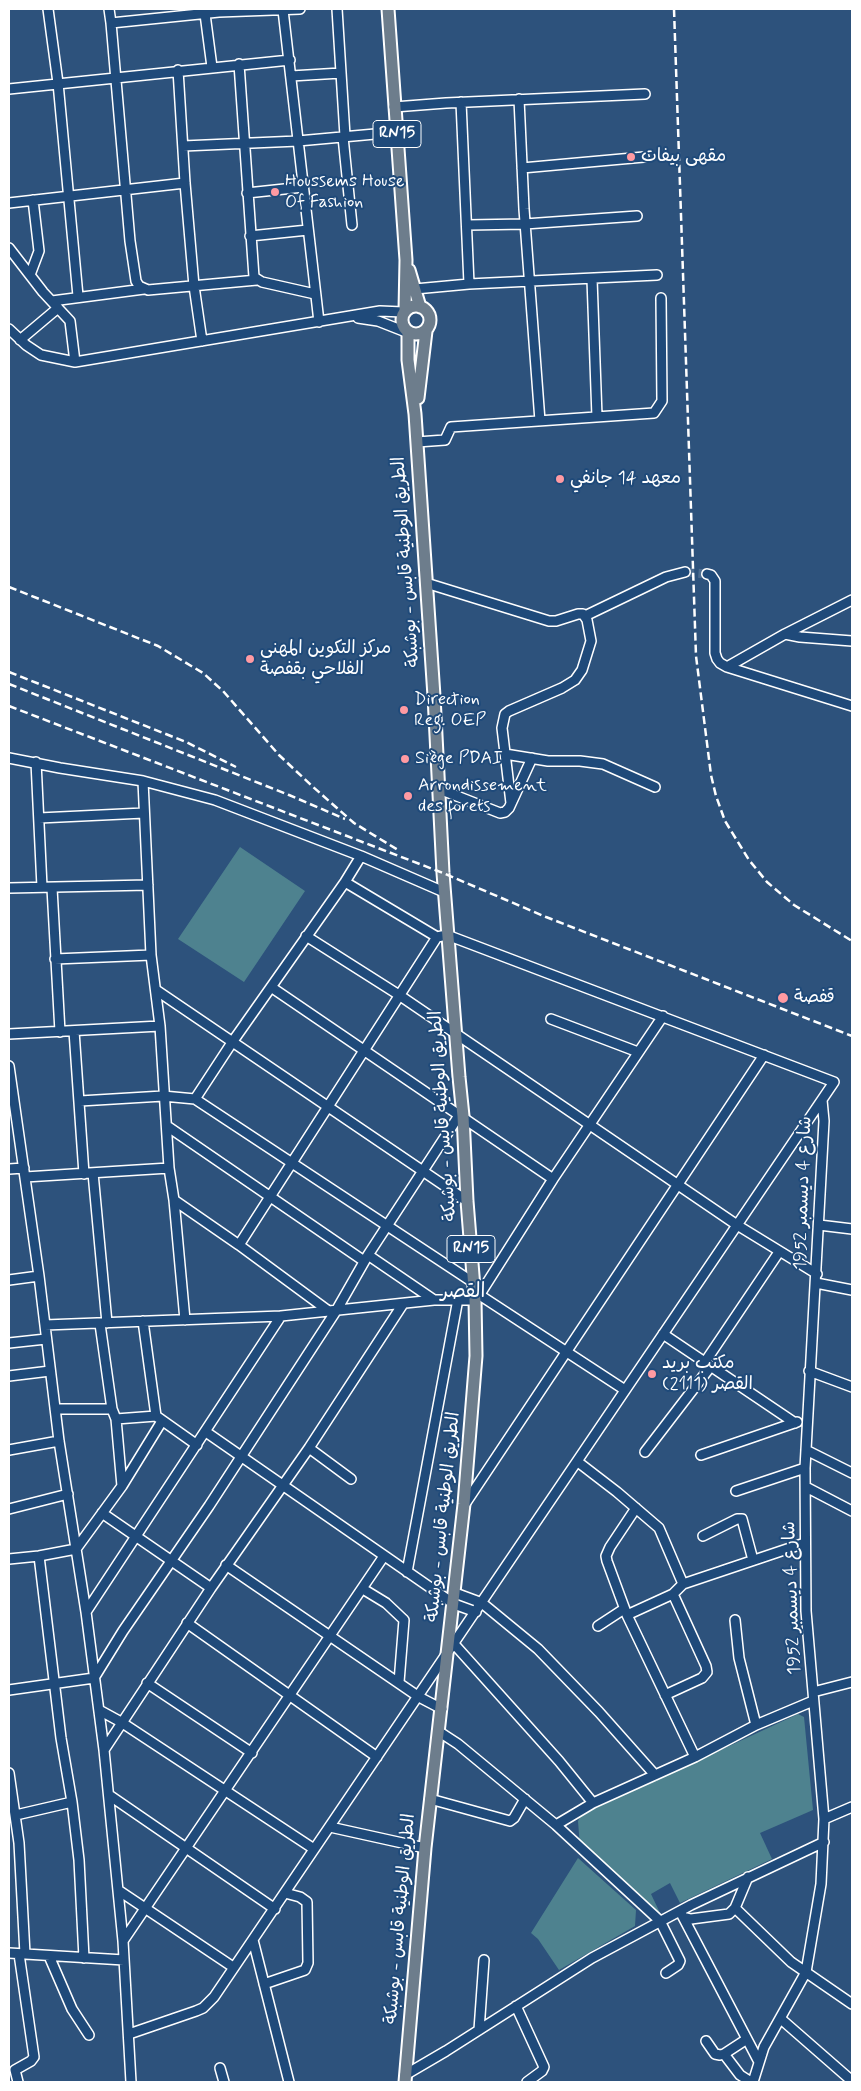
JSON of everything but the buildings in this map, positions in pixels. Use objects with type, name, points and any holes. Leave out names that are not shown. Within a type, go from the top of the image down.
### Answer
[{"type":"main road","name":"RN15","points":[[388,9],[406,260],[404,311],[401,323],[407,332]]},
{"type":"main road","name":"RN15","points":[[406,260],[420,307],[427,311],[430,319],[426,331]]},
{"type":"main road","points":[[404,311],[415,306],[420,307]]},
{"type":"main road","points":[[407,332],[417,335],[426,331]]},
{"type":"main road","name":"الطريق الوطنية قابس - بوشبكة","points":[[415,414],[426,331]]},
{"type":"main road","name":"الطريق الوطنية قابس - بوشبكة","points":[[405,2078],[425,1848],[464,1504],[476,1356],[476,1292],[467,1200],[456,1033],[442,936],[444,892],[439,789],[417,442],[408,360],[407,332]]},
{"type":"street","points":[[48,9],[58,83],[78,296]]},
{"type":"street","points":[[109,9],[125,189],[136,282],[144,289]]},
{"type":"street","points":[[111,23],[258,10],[300,9]]},
{"type":"street","points":[[337,9],[344,137],[352,225]]},
{"type":"street","points":[[283,10],[319,322]]},
{"type":"street","points":[[206,14],[212,67]]},
{"type":"street","points":[[9,89],[178,70],[290,60]]},
{"type":"street","points":[[238,64],[252,272],[257,280]]},
{"type":"street","points":[[178,70],[194,286],[202,341]]},
{"type":"street","points":[[291,76],[341,73]]},
{"type":"street","points":[[394,107],[461,102],[645,94]]},
{"type":"street","points":[[519,99],[525,224],[540,421]]},
{"type":"street","points":[[461,102],[468,225],[469,284]]},
{"type":"street","points":[[183,146],[344,137],[396,132]]},
{"type":"street","points":[[522,168],[644,157]]},
{"type":"street","points":[[9,202],[185,183]]},
{"type":"street","points":[[247,193],[303,187]]},
{"type":"street","points":[[30,274],[40,251],[33,200]]},
{"type":"street","points":[[468,225],[525,224],[638,216]]},
{"type":"street","points":[[250,236],[308,230]]},
{"type":"street","points":[[9,248],[71,324],[74,362]]},
{"type":"street","points":[[415,289],[469,284],[657,275]]},
{"type":"street","points":[[592,279],[597,417]]},
{"type":"street","points":[[20,340],[55,304],[78,296],[257,280],[315,294]]},
{"type":"street","points":[[417,442],[445,440],[451,427],[654,413],[662,401],[660,298]]},
{"type":"street","points":[[9,329],[20,340],[41,355],[74,362],[380,311],[404,311]]},
{"type":"street","points":[[347,318],[378,321],[407,332]]},
{"type":"street","points":[[426,583],[549,621],[556,621],[578,614],[585,616],[666,577],[685,572]]},
{"type":"street","points":[[707,574],[711,575],[715,581],[716,657],[727,667],[852,706]]},
{"type":"street","points":[[727,667],[785,634],[852,600]]},
{"type":"street","points":[[511,803],[502,728],[505,714],[562,688],[575,680],[582,670],[591,641],[585,616]]},
{"type":"street","points":[[785,634],[852,642]]},
{"type":"street","points":[[505,754],[603,764],[655,787]]},
{"type":"street","points":[[9,758],[143,781],[215,800],[361,856],[444,892]]},
{"type":"street","points":[[439,789],[500,813],[505,812],[532,758]]},
{"type":"street","points":[[36,762],[42,887]]},
{"type":"street","points":[[143,781],[151,955],[160,1026],[169,1168],[174,1200],[185,1320]]},
{"type":"street","points":[[39,818],[144,813]]},
{"type":"street","points":[[195,1099],[361,856]]},
{"type":"street","points":[[129,2034],[203,2008],[214,1997],[834,1082],[663,1016],[442,936],[345,882]]},
{"type":"street","points":[[9,888],[148,885]]},
{"type":"street","points":[[52,888],[60,1032]]},
{"type":"street","points":[[306,936],[456,1033],[816,1279],[852,1290]]},
{"type":"street","points":[[239,1245],[399,995],[442,936]]},
{"type":"street","points":[[55,959],[151,955]]},
{"type":"street","points":[[270,987],[462,1115],[553,1179]]},
{"type":"street","points":[[156,990],[467,1200]]},
{"type":"street","points":[[45,1325],[281,1316],[458,1299],[476,1292],[663,1016]]},
{"type":"street","points":[[551,1019],[638,1052]]},
{"type":"street","points":[[9,1034],[160,1026]]},
{"type":"street","points":[[74,1031],[112,1409],[116,1420],[122,1486]]},
{"type":"street","points":[[464,1504],[764,1055]]},
{"type":"street","points":[[9,1066],[39,1276],[59,1441],[86,1612],[104,1750],[123,1941],[131,2082]]},
{"type":"street","points":[[80,1101],[163,1096],[195,1099],[386,1226],[476,1292],[625,1390]]},
{"type":"street","name":"شارع 4 ديسمبر 1952","points":[[752,2082],[764,2047],[806,1972],[821,1884],[824,1842],[824,1819],[806,1611],[805,1543],[805,1468],[824,1121],[822,1100]]},
{"type":"street","points":[[94,1678],[123,1630],[242,1456],[386,1226],[462,1115]]},
{"type":"street","points":[[167,1126],[270,1197],[434,1300]]},
{"type":"street","points":[[9,1169],[25,1172],[89,1174],[169,1168]]},
{"type":"street","points":[[174,1200],[333,1312]]},
{"type":"street","points":[[819,1225],[852,1229]]},
{"type":"street","points":[[645,1452],[708,1364],[779,1252]]},
{"type":"street","points":[[9,1280],[39,1276]]},
{"type":"street","points":[[407,1572],[458,1299]]},
{"type":"street","points":[[104,1750],[226,1565],[309,1448],[403,1304]]},
{"type":"street","points":[[86,1612],[281,1316]]},
{"type":"street","points":[[9,1559],[76,1549],[122,1486],[159,1419],[144,1321]]},
{"type":"street","points":[[664,1334],[795,1423]]},
{"type":"street","points":[[9,1344],[46,1338]]},
{"type":"street","points":[[9,1376],[50,1371]]},
{"type":"street","points":[[810,1371],[852,1387]]},
{"type":"street","points":[[55,1409],[112,1409]]},
{"type":"street","points":[[116,1420],[159,1419],[197,1445]]},
{"type":"street","points":[[701,1455],[795,1423],[807,1421]]},
{"type":"street","points":[[206,1432],[407,1572],[476,1612]]},
{"type":"street","points":[[9,1450],[59,1441]]},
{"type":"street","points":[[309,1448],[350,1479]]},
{"type":"street","points":[[806,1450],[852,1473]]},
{"type":"street","points":[[578,1462],[659,1528],[683,1584]]},
{"type":"street","points":[[736,1491],[805,1468]]},
{"type":"street","points":[[806,1486],[852,1511]]},
{"type":"street","points":[[9,1509],[68,1494]]},
{"type":"street","points":[[636,1508],[606,1556],[625,1612],[694,1757]]},
{"type":"street","points":[[102,1513],[172,1559],[211,1588]]},
{"type":"street","points":[[703,1536],[737,1519],[742,1519],[754,1560]]},
{"type":"street","points":[[598,1626],[625,1612],[673,1594],[683,1584],[805,1543]]},
{"type":"street","points":[[39,1556],[61,1738],[72,1802],[80,1878],[84,1958]]},
{"type":"street","points":[[123,1941],[289,1696],[332,1636],[384,1556]]},
{"type":"street","points":[[226,1565],[419,1697],[442,1709]]},
{"type":"street","points":[[363,1589],[386,1603],[404,1620],[399,1682]]},
{"type":"street","points":[[665,1695],[702,1678],[707,1672],[673,1594]]},
{"type":"street","points":[[454,1598],[482,1603],[538,1649],[599,1712],[654,1775]]},
{"type":"street","points":[[735,1620],[739,1658],[756,1725]]},
{"type":"street","points":[[187,1623],[377,1758]]},
{"type":"street","points":[[454,1644],[553,1754],[593,1803]]},
{"type":"street","points":[[9,1690],[94,1678]]},
{"type":"street","points":[[556,1826],[569,1816],[593,1803],[694,1757],[813,1697],[852,1682]]},
{"type":"street","points":[[147,1684],[252,1753]]},
{"type":"street","points":[[99,1710],[121,1722],[314,1849]]},
{"type":"street","points":[[438,1731],[458,1744],[525,1799],[660,1921],[680,1961],[678,1966],[666,1973]]},
{"type":"street","points":[[9,1772],[16,1815],[22,1954],[34,2057],[31,2061],[15,2070],[18,2082]]},
{"type":"street","points":[[109,1795],[188,1847],[275,1909]]},
{"type":"street","points":[[430,1799],[510,1820],[514,1818],[525,1799]]},
{"type":"street","points":[[16,1815],[72,1802]]},
{"type":"street","points":[[824,1819],[852,1807]]},
{"type":"street","points":[[565,1834],[569,1816]]},
{"type":"street","points":[[330,1827],[425,1848]]},
{"type":"street","points":[[405,2078],[592,1958],[660,1921],[681,1914],[748,1877],[824,1842]]},
{"type":"street","points":[[681,1914],[696,1919],[729,1914],[735,1908],[748,1877]]},
{"type":"street","points":[[118,1890],[233,1967]]},
{"type":"street","points":[[264,1984],[305,1970],[308,1963],[307,1902],[300,1897],[285,1893]]},
{"type":"street","points":[[735,1908],[791,1962],[852,2004]]},
{"type":"street","points":[[681,1914],[759,2062]]},
{"type":"street","points":[[253,1940],[289,2082]]},
{"type":"street","points":[[9,1953],[124,1960]]},
{"type":"street","points":[[49,1956],[72,2009],[89,2035]]},
{"type":"street","points":[[479,2030],[484,1960]]},
{"type":"street","points":[[516,2006],[544,2067],[542,2071],[527,2082]]},
{"type":"street","points":[[781,2019],[852,2081]]},
{"type":"street","points":[[706,2042],[715,2054],[724,2054],[747,2038]]},
{"type":"street","points":[[724,2054],[740,2074],[752,2082]]},
{"type":"street","points":[[220,2068],[224,2082]]},
{"type":"green space","points":[[240,847],[305,891],[244,982],[178,939]]},
{"type":"green space","points":[[798,1714],[804,1717],[813,1810],[760,1833],[772,1859],[680,1903],[670,1883],[651,1894],[660,1913],[658,1914],[580,1847],[578,1821],[581,1815]]},
{"type":"green space","points":[[578,1858],[636,1910],[635,1926],[559,1970],[538,1939],[531,1933]]},
{"type":"tunnel","points":[[685,572],[707,574]]},
{"type":"railway","points":[[674,9],[696,656],[711,775],[725,821],[749,860],[767,882],[794,905],[852,941]]},
{"type":"railway","points":[[9,587],[158,646],[203,673],[223,691],[279,755],[312,786],[354,823],[398,850]]},
{"type":"railway","points":[[9,672],[186,742],[236,767]]},
{"type":"railway","points":[[9,684],[345,819]]},
{"type":"railway","points":[[9,706],[443,873],[546,917],[852,1036]]},
{"type":"place","name":"مقهى بيفات","points":[[631,157]]},
{"type":"place","name":"Houssems House Of Fashion","points":[[275,192]]},
{"type":"place","name":"معهد 14 جانفي","points":[[560,479]]},
{"type":"place","name":"مركز التكوين المهني الفلاحي بقفصة","points":[[250,659]]},
{"type":"place","name":"Direction Reg. OEP","points":[[404,710]]},
{"type":"place","name":"Siège PDAI","points":[[405,759]]},
{"type":"place","name":"Arrondissement des forets","points":[[408,796]]},
{"type":"place","name":"قفصة","points":[[783,998]]},
{"type":"place","name":"مكتب بريد القصر (2111)","points":[[652,1374]]},
{"type":"district","name":"القصر","points":[[463,1293]]}]
